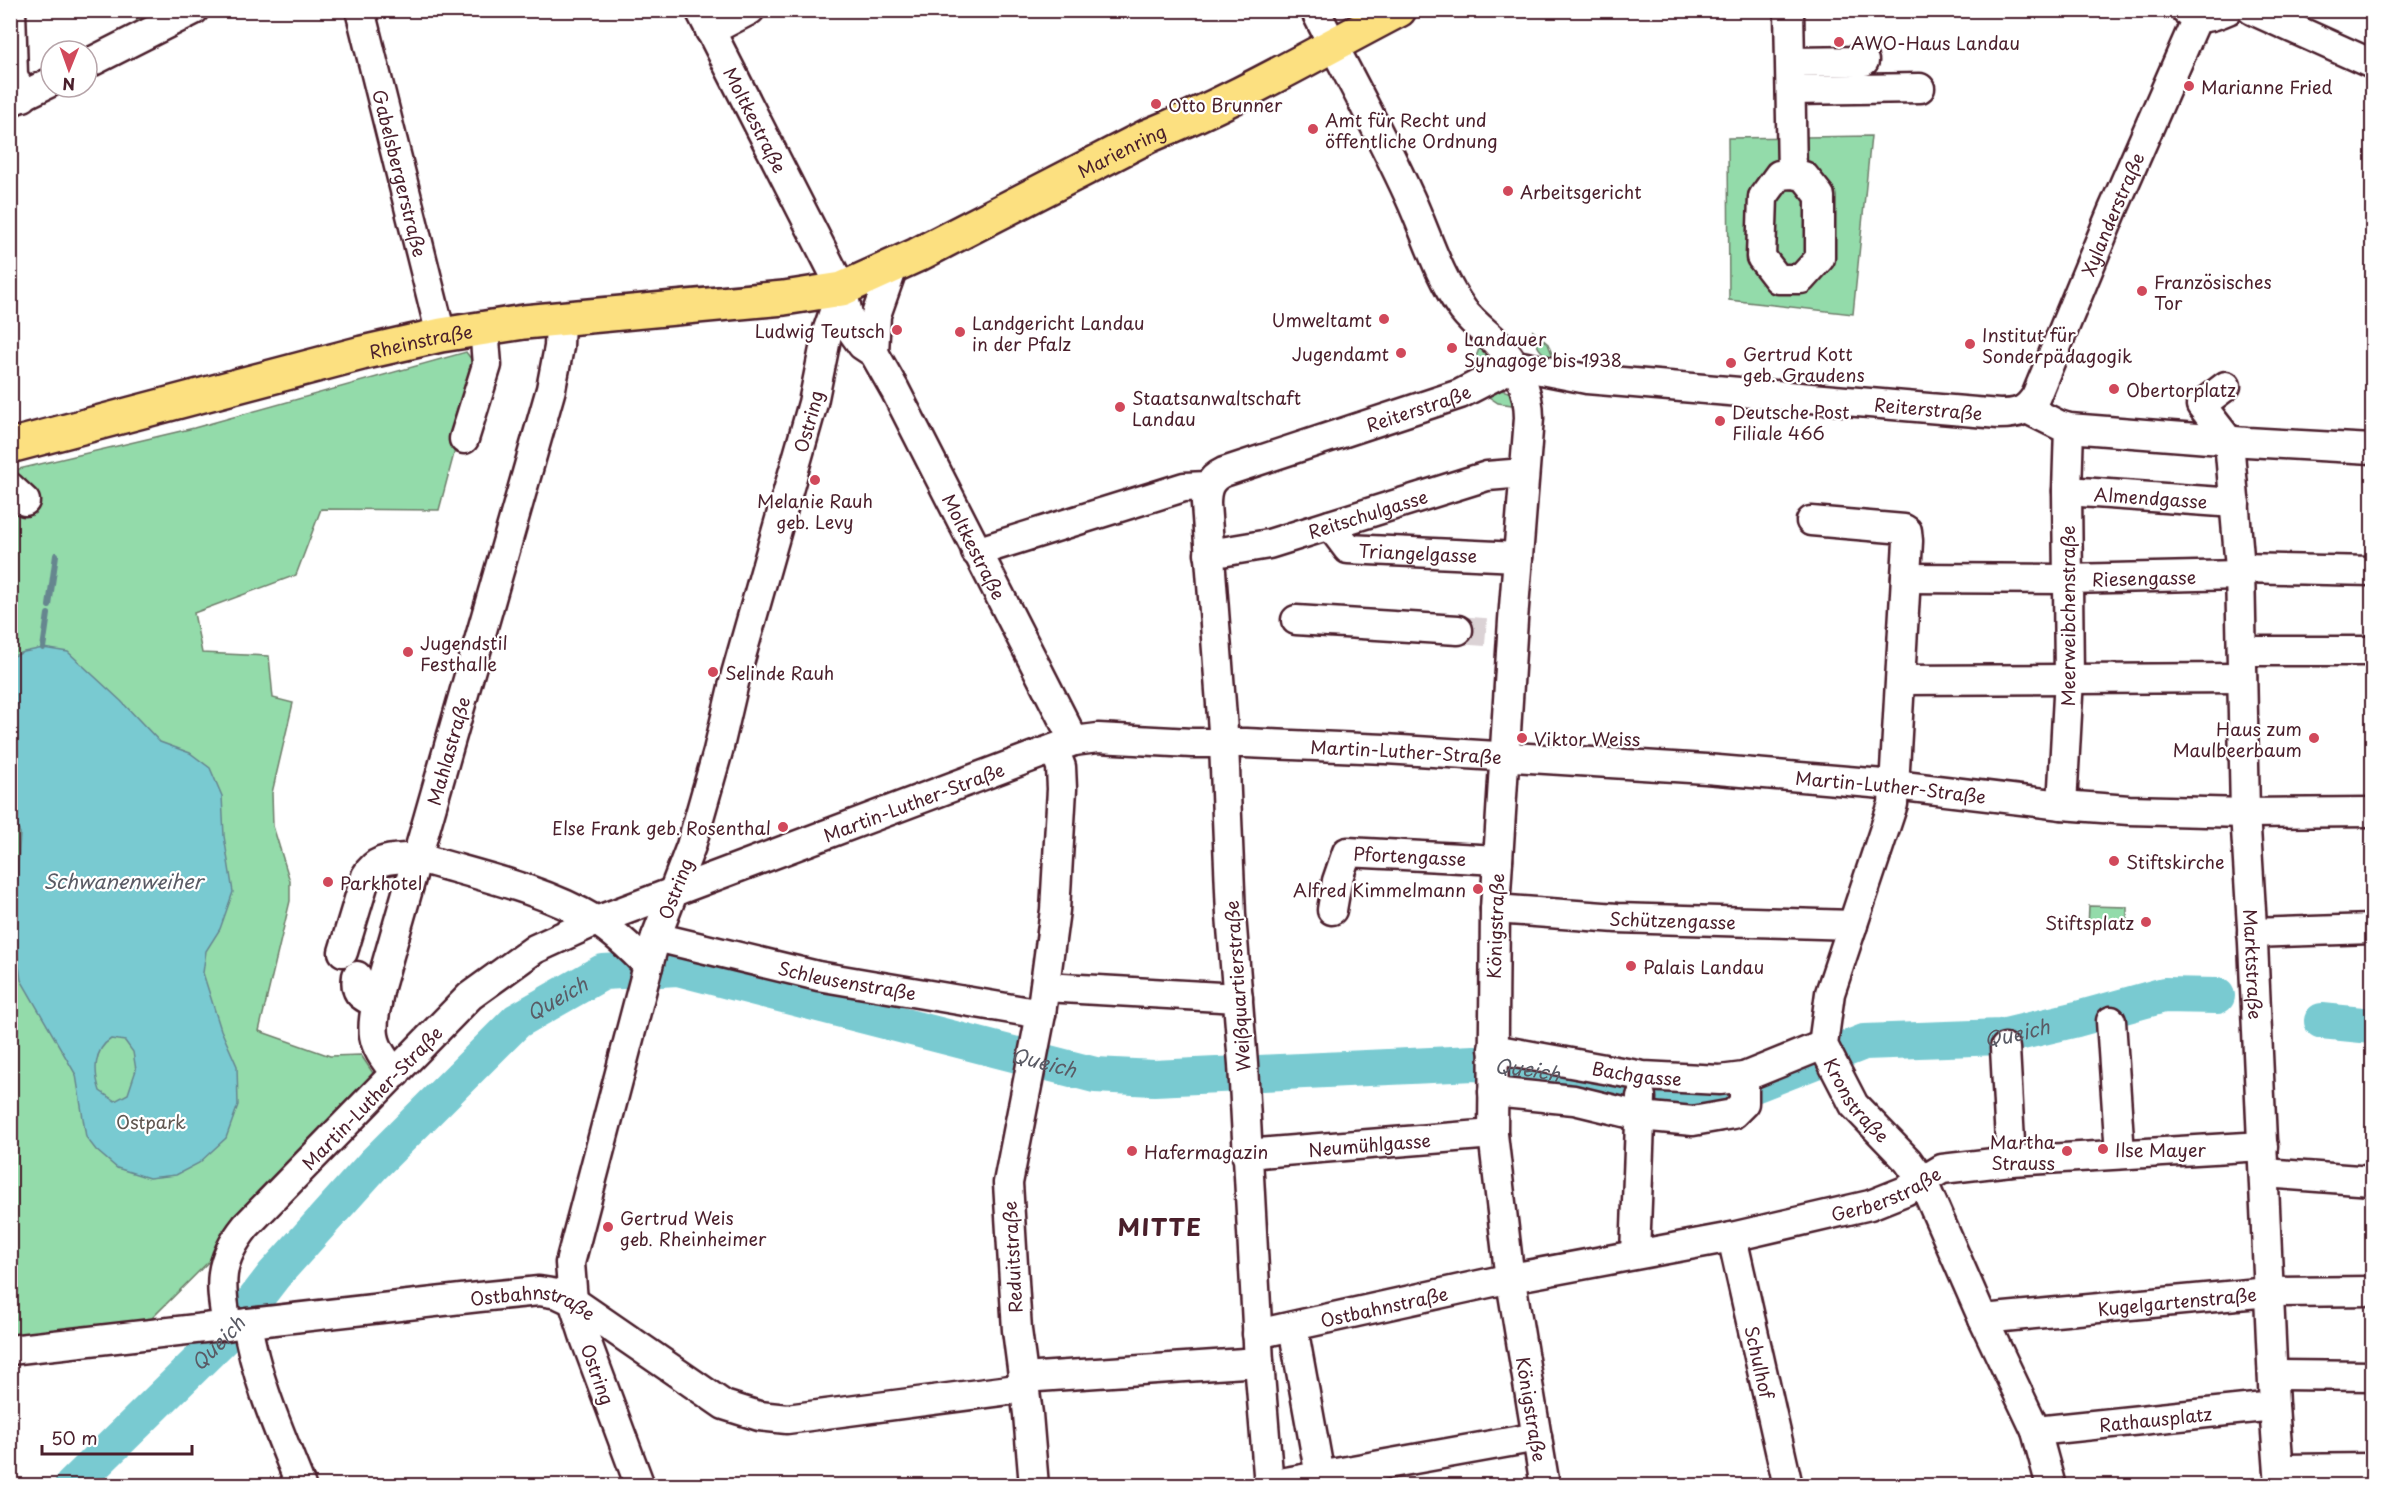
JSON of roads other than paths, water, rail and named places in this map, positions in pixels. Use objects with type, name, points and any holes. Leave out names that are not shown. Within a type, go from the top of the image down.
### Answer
[{"type":"main road","name":"Marienring","points":[[842,289],[893,267],[1148,136],[1183,122],[1399,10]]},
{"type":"main road","name":"Rheinstraße","points":[[10,446],[371,351],[441,335],[484,327],[560,318],[784,298],[842,289]]},
{"type":"street","points":[[11,10],[13,75],[17,99],[39,88]]},
{"type":"street","points":[[99,58],[195,10]]},
{"type":"street","name":"Gabelsbergerstraße","points":[[360,10],[441,335]]},
{"type":"street","points":[[705,21],[750,10]]},
{"type":"street","points":[[1315,10],[1383,141],[1411,201],[1428,245],[1454,297],[1475,324],[1495,341],[1516,365]]},
{"type":"street","points":[[1789,10],[1792,174]]},
{"type":"street","points":[[2191,14],[2209,18],[2228,10]]},
{"type":"street","points":[[2252,10],[2373,64]]},
{"type":"street","name":"Xylanderstraße","points":[[2027,409],[2036,396],[2191,14]]},
{"type":"street","name":"Moltkestraße","points":[[705,21],[842,289],[852,331],[862,345],[874,353],[976,552],[1064,745],[1055,910],[1042,1011]]},
{"type":"street","points":[[1791,62],[1864,61]]},
{"type":"street","points":[[1791,90],[1920,88]]},
{"type":"street","points":[[874,353],[876,315],[893,267]]},
{"type":"street","name":"Ostring","points":[[640,1485],[573,1301],[570,1263],[574,1240],[636,1007],[652,952],[691,846],[736,674],[813,403],[828,329],[842,289]]},
{"type":"street","name":"Mahlastraße","points":[[396,1073],[381,1058],[374,1040],[377,1004],[384,971],[551,389],[559,347],[560,318]]},
{"type":"street","points":[[464,439],[487,365],[484,327]]},
{"type":"street","name":"Reiterstraße","points":[[976,552],[1184,487],[1208,486],[1213,478],[1224,472],[1460,394],[1516,365],[1587,379],[1978,412],[2015,414],[2027,409]]},
{"type":"street","name":"Königstraße","points":[[1516,365],[1529,409],[1518,557],[1505,634],[1505,756],[1495,909],[1493,1134],[1499,1198],[1545,1485]]},
{"type":"street","points":[[2226,386],[2201,405],[2229,441]]},
{"type":"street","points":[[2027,409],[2069,428],[2229,441],[2373,449]]},
{"type":"street","name":"Meerweibchenstraße","points":[[2062,805],[2069,678],[2067,491],[2069,428]]},
{"type":"street","name":"Marktstraße","points":[[2229,441],[2240,571],[2245,813],[2264,1160],[2274,1406],[2280,1477]]},
{"type":"street","name":"Reitschulgasse","points":[[1209,554],[1269,544],[1487,476],[1524,472]]},
{"type":"street","name":"Weißquartierstraße","points":[[1208,486],[1206,504],[1224,744],[1228,868],[1243,1064],[1257,1334],[1269,1485]]},
{"type":"street","name":"Almendgasse","points":[[2067,491],[2235,503]]},
{"type":"street","name":"Kronstraße","points":[[1811,521],[1908,531],[1893,804],[1830,993],[1827,1053],[1854,1105],[1908,1161],[1923,1182],[1983,1319],[2036,1431],[2051,1485]]},
{"type":"street","name":"Triangelgasse","points":[[1330,525],[1347,549],[1518,557]]},
{"type":"street","name":"Riesengasse","points":[[1906,578],[2068,579],[2240,571],[2373,571]]},
{"type":"street","points":[[1296,620],[1458,630]]},
{"type":"street","points":[[1901,680],[2069,678],[2242,665],[2373,651]]},
{"type":"street","name":"Martin-Luther-Straße","points":[[301,1485],[252,1352],[223,1294],[224,1264],[232,1244],[246,1227],[470,996],[535,949],[596,921],[1064,745],[1098,738],[1385,749],[1706,769],[1895,785],[2062,805],[2129,810],[2245,813],[2373,812]]},
{"type":"street","name":"Pfortengasse","points":[[1332,910],[1337,881],[1347,852],[1498,860]]},
{"type":"street","points":[[344,952],[370,868],[378,861],[389,858],[399,860],[416,857],[549,897],[596,921],[634,951],[652,952]]},
{"type":"street","name":"Schützengasse","points":[[1495,909],[1629,918],[1852,925]]},
{"type":"street","points":[[2252,933],[2373,928]]},
{"type":"street","name":"Schleusenstraße","points":[[652,952],[1042,1011],[1238,998]]},
{"type":"street","points":[[357,976],[355,986],[359,994],[377,1004]]},
{"type":"street","name":"Reduitstraße","points":[[1034,1485],[1014,1304],[1008,1183],[1042,1011]]},
{"type":"street","points":[[2111,1021],[2120,1154]]},
{"type":"street","points":[[2005,1048],[2011,1161]]},
{"type":"street","name":"Bachgasse","points":[[1493,1049],[1643,1076],[1720,1080],[1744,1088],[1827,1053]]},
{"type":"street","name":"Bachgasse","points":[[1493,1087],[1574,1100],[1641,1098],[1693,1121],[1733,1114],[1744,1088]]},
{"type":"street","points":[[1635,1254],[1641,1098]]},
{"type":"street","name":"Neumühlgasse","points":[[1246,1154],[1493,1134]]},
{"type":"street","name":"Gerberstraße","points":[[1511,1278],[1732,1237],[1870,1205],[1923,1182],[1942,1169],[2011,1161],[2120,1154],[2264,1160],[2373,1181]]},
{"type":"street","name":"Schulhof","points":[[1732,1237],[1788,1485]]},
{"type":"street","name":"Ostbahnstraße","points":[[1257,1334],[1511,1278]]},
{"type":"street","name":"Ostbahnstraße","points":[[10,1350],[547,1291],[573,1301],[711,1398],[737,1410],[766,1417],[787,1419],[1024,1383],[1259,1362]]},
{"type":"street","name":"Kugelgartenstraße","points":[[1983,1319],[2269,1292],[2373,1291]]},
{"type":"street","points":[[1293,1327],[1320,1476]]},
{"type":"street","points":[[2273,1376],[2373,1376]]},
{"type":"street","name":"Rathausplatz","points":[[2036,1431],[2274,1406]]},
{"type":"street","points":[[1269,1485],[1537,1437]]},
{"type":"street","points":[[2280,1477],[2373,1468]]},
{"type":"water","name":"Schwanenweiher","points":[[43,648],[68,652],[121,701],[160,742],[190,753],[210,768],[222,796],[224,836],[233,892],[220,929],[206,951],[203,973],[221,1030],[237,1066],[238,1105],[226,1138],[199,1163],[176,1175],[149,1178],[117,1168],[96,1150],[86,1137],[76,1075],[21,980],[14,931],[20,833],[11,815],[11,657]],"holes":[[[111,1039],[125,1041],[133,1052],[136,1070],[128,1094],[115,1101],[100,1091],[96,1070],[97,1062],[101,1049]]]},
{"type":"waterway","points":[[49,606],[56,555]]},
{"type":"waterway","points":[[43,648],[48,614]]},
{"type":"waterway","name":"Queich","points":[[72,1486],[233,1328],[274,1275],[374,1164],[517,1021],[603,972],[678,968],[1095,1075],[1154,1078],[1474,1063],[1533,1069],[1657,1094],[1687,1096],[1744,1089],[1864,1042],[2001,1037],[2164,995],[2217,996]]},
{"type":"waterway","name":"Queich","points":[[2322,1021],[2372,1026]]},
{"type":"tunnel","points":[[1458,630],[1498,633]]},
{"type":"place","name":"AWO-Haus Landau","points":[[1839,42]]},
{"type":"place","name":"Marianne Fried","points":[[2189,86]]},
{"type":"place","name":"Otto Brunner","points":[[1156,104]]},
{"type":"place","name":"Amt für Recht und öffentliche Ordnung","points":[[1313,129]]},
{"type":"place","name":"Arbeitsgericht","points":[[1508,191]]},
{"type":"place","name":"Französisches Tor","points":[[2142,291]]},
{"type":"place","name":"Umweltamt","points":[[1384,319]]},
{"type":"place","name":"Ludwig Teutsch","points":[[897,330]]},
{"type":"place","name":"Landgericht Landau in der Pfalz","points":[[960,332]]},
{"type":"place","name":"Institut für Sonderpädagogik","points":[[1970,344]]},
{"type":"place","name":"Landauer Synagoge bis 1938","points":[[1452,348]]},
{"type":"place","name":"Jugendamt","points":[[1401,353]]},
{"type":"place","name":"Gertrud Kott geb. Graudens","points":[[1731,363]]},
{"type":"place","name":"Obertorplatz","points":[[2114,389]]},
{"type":"place","name":"Staatsanwaltschaft Landau","points":[[1120,407]]},
{"type":"place","name":"Deutsche Post Filiale 466","points":[[1720,421]]},
{"type":"place","name":"Melanie Rauh geb. Levy","points":[[815,480]]},
{"type":"place","name":"Jugendstil Festhalle","points":[[408,652]]},
{"type":"place","name":"Selinde Rauh","points":[[713,672]]},
{"type":"place","name":"Viktor Weiss","points":[[1522,738]]},
{"type":"place","name":"Haus zum Maulbeerbaum","points":[[2314,738]]},
{"type":"place","name":"Else Frank geb. Rosenthal","points":[[783,827]]},
{"type":"place","name":"Stiftskirche","points":[[2114,861]]},
{"type":"place","name":"Parkhotel","points":[[328,882]]},
{"type":"place","name":"Alfred Kimmelmann","points":[[1478,889]]},
{"type":"place","name":"Stiftsplatz","points":[[2146,922]]},
{"type":"place","name":"Palais Landau","points":[[1631,966]]},
{"type":"place","name":"Ilse Mayer","points":[[2103,1149]]},
{"type":"place","name":"Hafermagazin","points":[[1132,1151]]},
{"type":"place","name":"Martha Strauss","points":[[2067,1151]]},
{"type":"place","name":"Gertrud Weis geb. Rheinheimer","points":[[608,1227]]},
{"type":"district","name":"MITTE","points":[[1160,1226]]},
{"type":"park label","name":"Ostpark","points":[[151,1121]]}]
